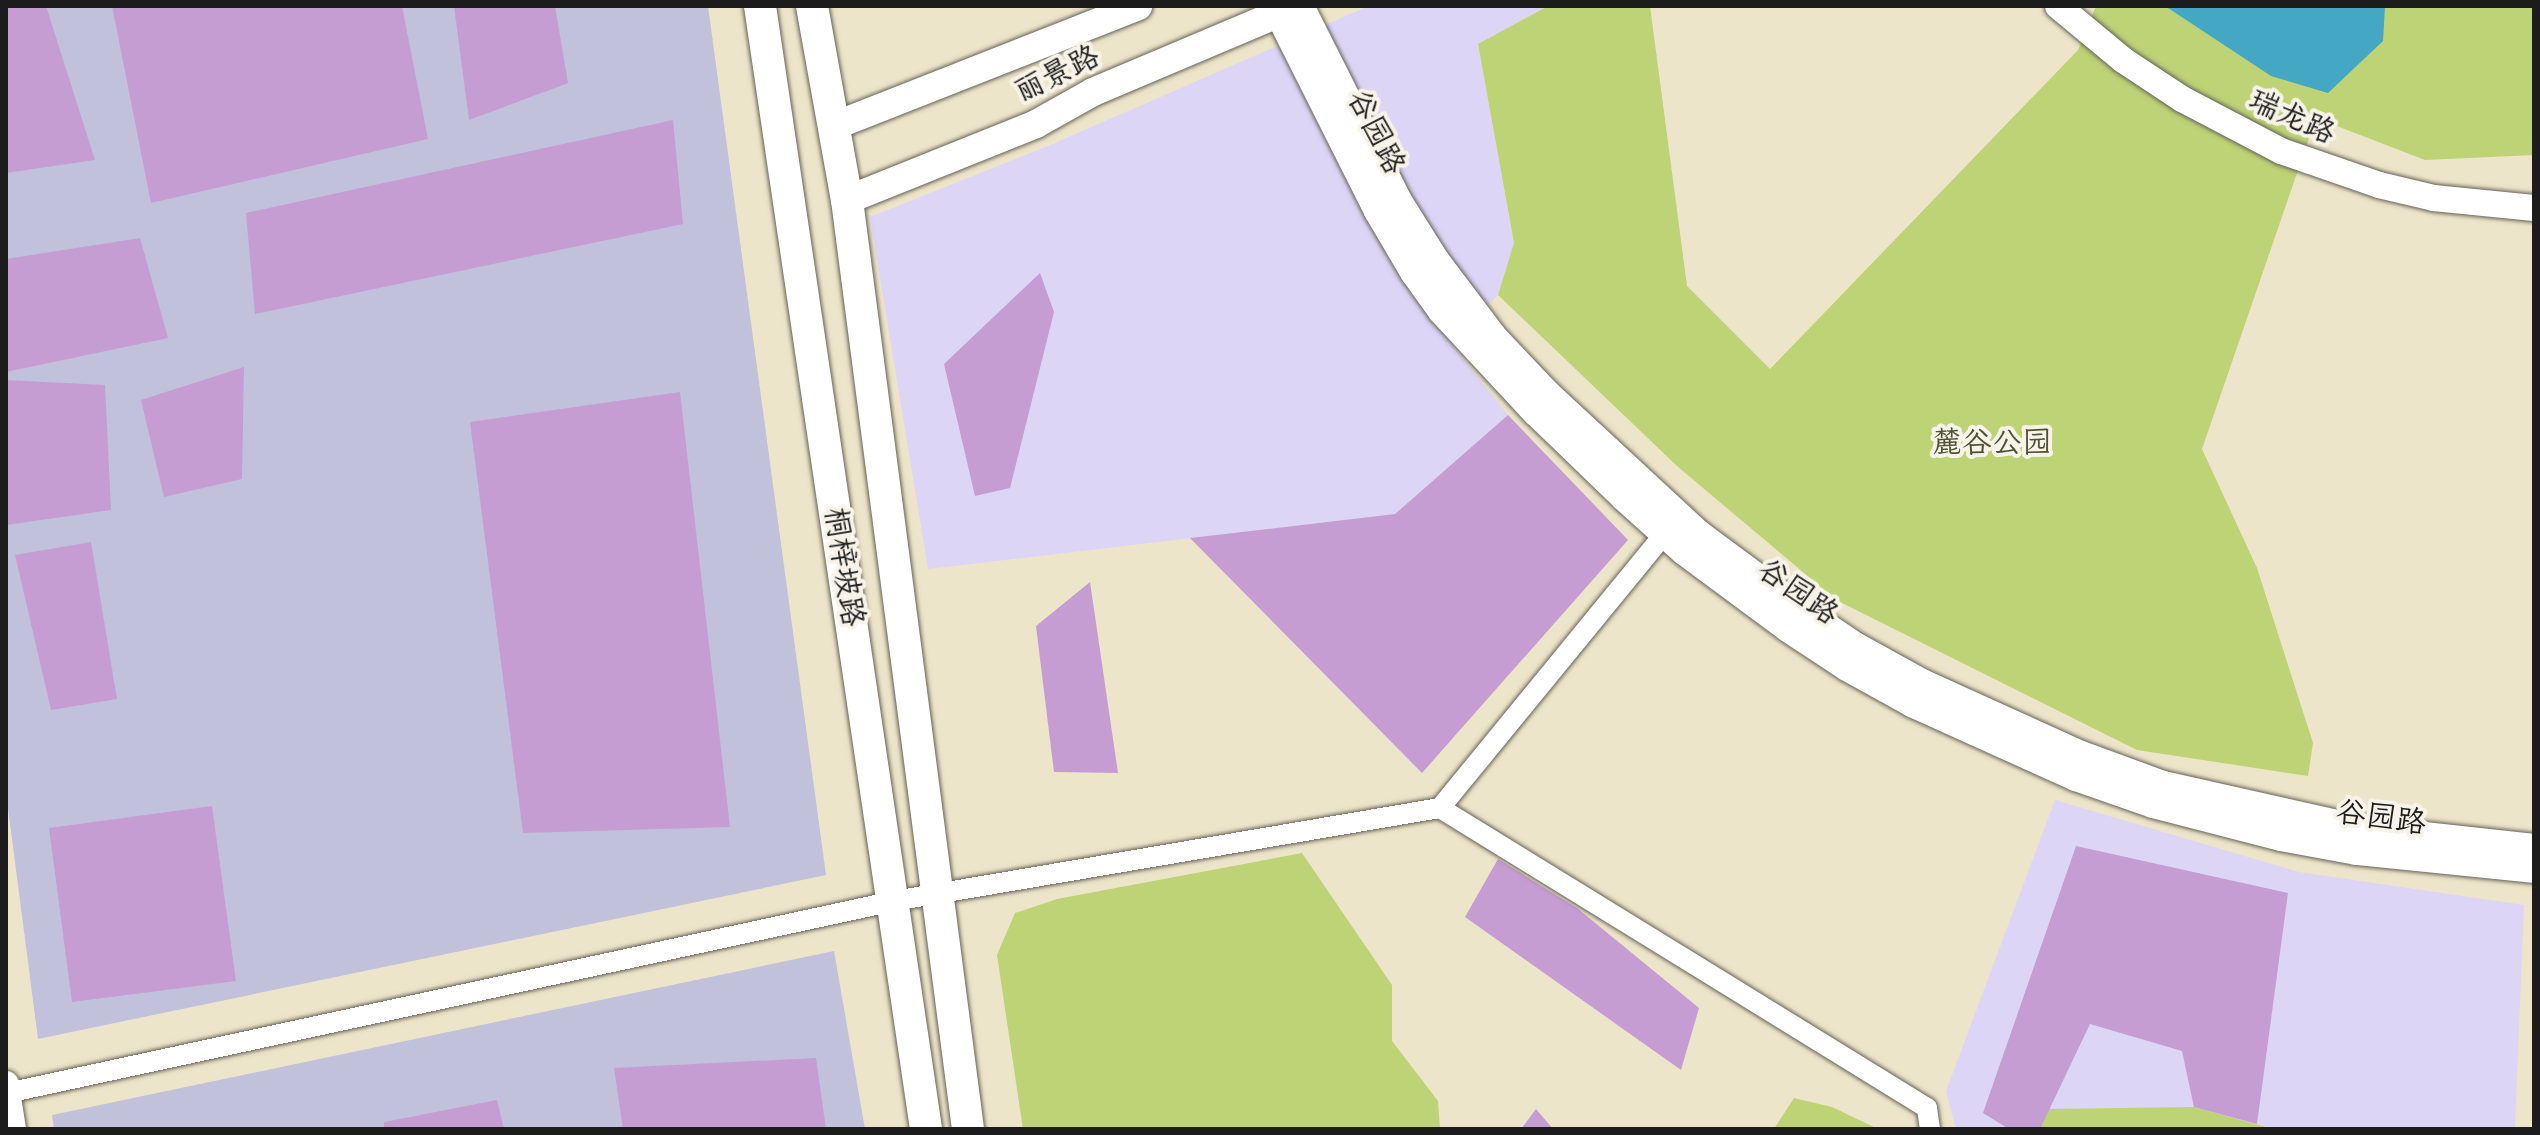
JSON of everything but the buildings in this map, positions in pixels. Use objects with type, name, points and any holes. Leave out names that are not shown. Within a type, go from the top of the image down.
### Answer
[{"type":"main road","name":"桐梓坡路","points":[[760,6],[926,1129]]},
{"type":"main road","name":"桐梓坡路","points":[[812,6],[847,200],[968,1129]]},
{"type":"main road","name":"丽景路","points":[[834,126],[1138,6]]},
{"type":"main road","name":"丽景路","points":[[847,200],[1036,124],[1093,92],[1287,8]]},
{"type":"main road","name":"谷园路","points":[[1287,8],[1378,211],[1414,272],[1442,311],[1536,412],[1665,533],[1743,596],[1847,667],[1914,704],[2076,777],[2153,804],[2281,837],[2431,860],[2534,869]]},
{"type":"main road","name":"谷园路","points":[[1287,8],[1435,260],[1494,338],[1546,393],[1685,523],[1801,610],[1855,646],[1949,696],[2081,755],[2163,785],[2360,829],[2534,848]]},
{"type":"street","name":"瑞龙路","points":[[2058,6],[2123,60],[2182,99],[2281,151],[2379,185],[2434,198],[2534,208]]},
{"type":"street","name":"瑞龙路","points":[[2075,6],[2127,50],[2187,89],[2284,139],[2383,174],[2436,186],[2534,195]]},
{"type":"street","points":[[13,1129],[7,1088],[894,901],[1440,808],[1665,533]]},
{"type":"street","points":[[1440,808],[1927,1108],[1930,1129]]},
{"type":"shaded area","points":[[6,6],[708,6],[826,875],[38,1039],[6,793]]},
{"type":"shaded area","points":[[1369,6],[1548,6],[1478,44],[1514,244],[1498,295],[1450,342],[1508,415],[1395,514],[928,569],[870,217],[1048,146]]},
{"type":"shaded area","points":[[2055,800],[2299,872],[2524,905],[2515,1129],[2273,1129],[2257,1124],[2245,1129],[1956,1129],[1946,1091]]},
{"type":"shaded area","points":[[834,951],[865,1129],[54,1129],[52,1115]]},
{"type":"green space","name":"麓谷公园","points":[[1548,6],[1650,6],[1687,286],[1770,369],[2078,50],[2096,6],[2534,6],[2534,155],[2425,160],[2316,118],[2202,449],[2257,568],[2313,743],[2308,776],[2137,750],[1836,600],[1677,466],[1498,295],[1514,243],[1478,44]]},
{"type":"green space","points":[[1302,853],[1392,985],[1392,1041],[1438,1101],[1440,1129],[1023,1129],[997,955],[1015,913],[1057,899]]},
{"type":"green space","points":[[1794,1098],[1832,1107],[1878,1129],[1774,1129]]},
{"type":"green space","points":[[2194,1107],[2273,1129],[2036,1129],[2049,1109]]},
{"type":"water","points":[[2165,6],[2385,6],[2383,41],[2328,93],[2271,76]]}]
